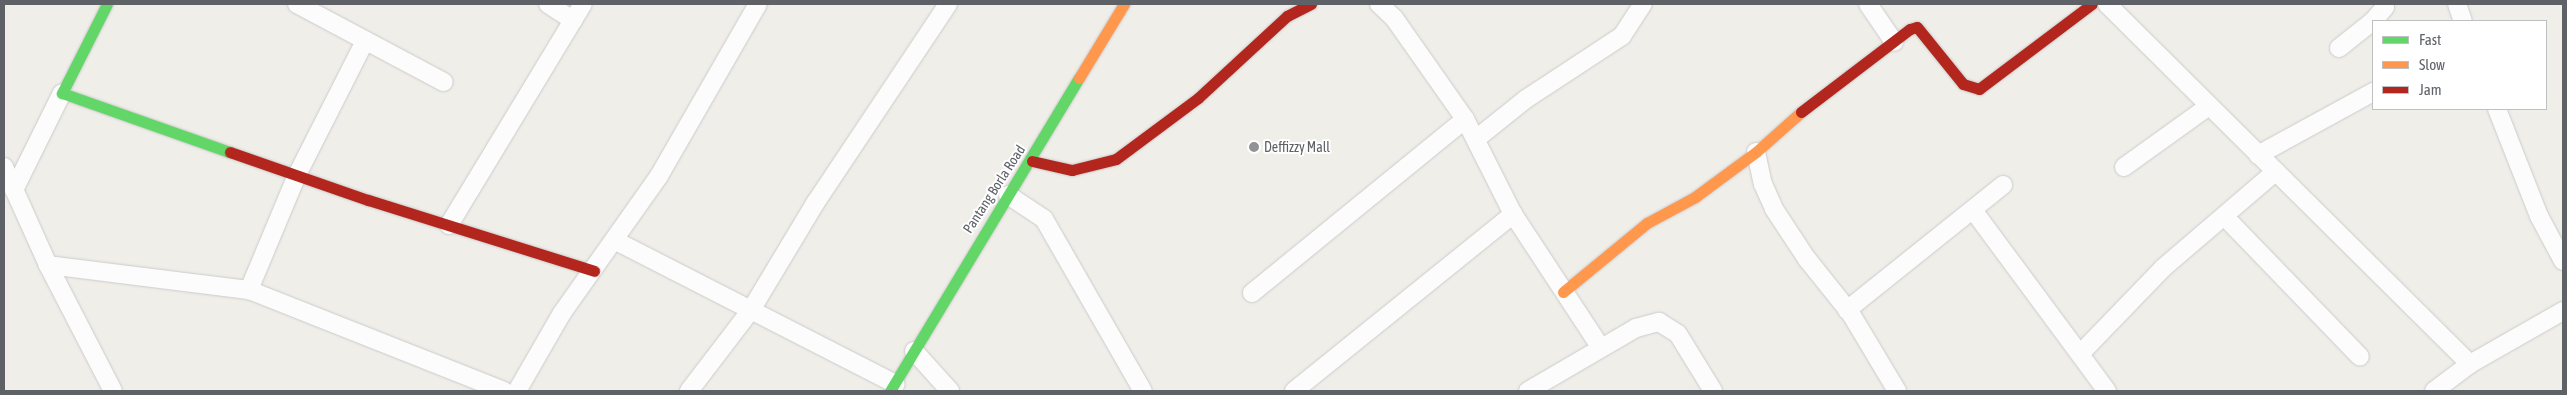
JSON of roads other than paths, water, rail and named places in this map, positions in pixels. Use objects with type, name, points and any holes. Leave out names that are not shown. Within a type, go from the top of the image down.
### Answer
[{"type":"street","points":[[14,190],[107,4]]},
{"type":"street","points":[[297,4],[444,82]]},
{"type":"street","points":[[548,4],[573,20]]},
{"type":"street","points":[[449,225],[583,4]]},
{"type":"street","points":[[517,391],[562,314],[616,241],[659,176],[758,4]]},
{"type":"street","points":[[689,391],[751,310],[816,202],[948,4]]},
{"type":"street","name":"Pantang Borla Road","points":[[893,387],[1008,195],[1032,161],[1050,124],[1124,4]]},
{"type":"street","points":[[1032,161],[1049,167],[1072,170],[1098,166],[1116,159],[1198,98],[1286,16],[1311,4]]},
{"type":"street","points":[[1379,4],[1394,18],[1465,120],[1513,214],[1601,348]]},
{"type":"street","points":[[1476,140],[1526,99],[1622,36],[1643,4]]},
{"type":"street","points":[[1868,4],[1894,42]]},
{"type":"street","points":[[1563,292],[1647,223],[1695,197],[1756,152],[1811,103],[1917,27],[1963,84],[1979,89],[2092,4]]},
{"type":"street","points":[[2107,4],[2156,49],[2209,106],[2470,364]]},
{"type":"street","points":[[2374,20],[2384,7],[2384,4]]},
{"type":"street","points":[[2457,4],[2463,20]]},
{"type":"street","points":[[2339,48],[2372,22]]},
{"type":"street","points":[[249,290],[297,175],[365,41]]},
{"type":"street","points":[[2258,155],[2372,93]]},
{"type":"street","points":[[62,94],[297,175],[594,271]]},
{"type":"street","points":[[2124,167],[2209,106]]},
{"type":"street","points":[[2497,110],[2536,208],[2563,262]]},
{"type":"street","points":[[1252,293],[1465,120]]},
{"type":"street","points":[[1756,152],[1763,184],[1774,209],[1807,259],[1847,310],[1897,391]]},
{"type":"street","points":[[4,167],[48,265],[113,391]]},
{"type":"street","points":[[2080,354],[2163,268],[2225,217],[2275,172]]},
{"type":"street","points":[[1847,310],[2003,185]]},
{"type":"street","points":[[1008,195],[1044,219],[1143,391]]},
{"type":"street","points":[[1973,210],[2108,391]]},
{"type":"street","points":[[1294,391],[1513,214]]},
{"type":"street","points":[[2225,217],[2360,357]]},
{"type":"street","points":[[616,241],[751,310],[893,387]]},
{"type":"street","points":[[48,265],[249,290],[504,391]]},
{"type":"street","points":[[2434,391],[2470,364],[2563,311]]},
{"type":"street","points":[[1528,391],[1636,328],[1659,322],[1678,334],[1713,391]]},
{"type":"street","points":[[914,351],[950,391]]},
{"type":"place","name":"Deffizzy Mall","points":[[1254,147]]}]
